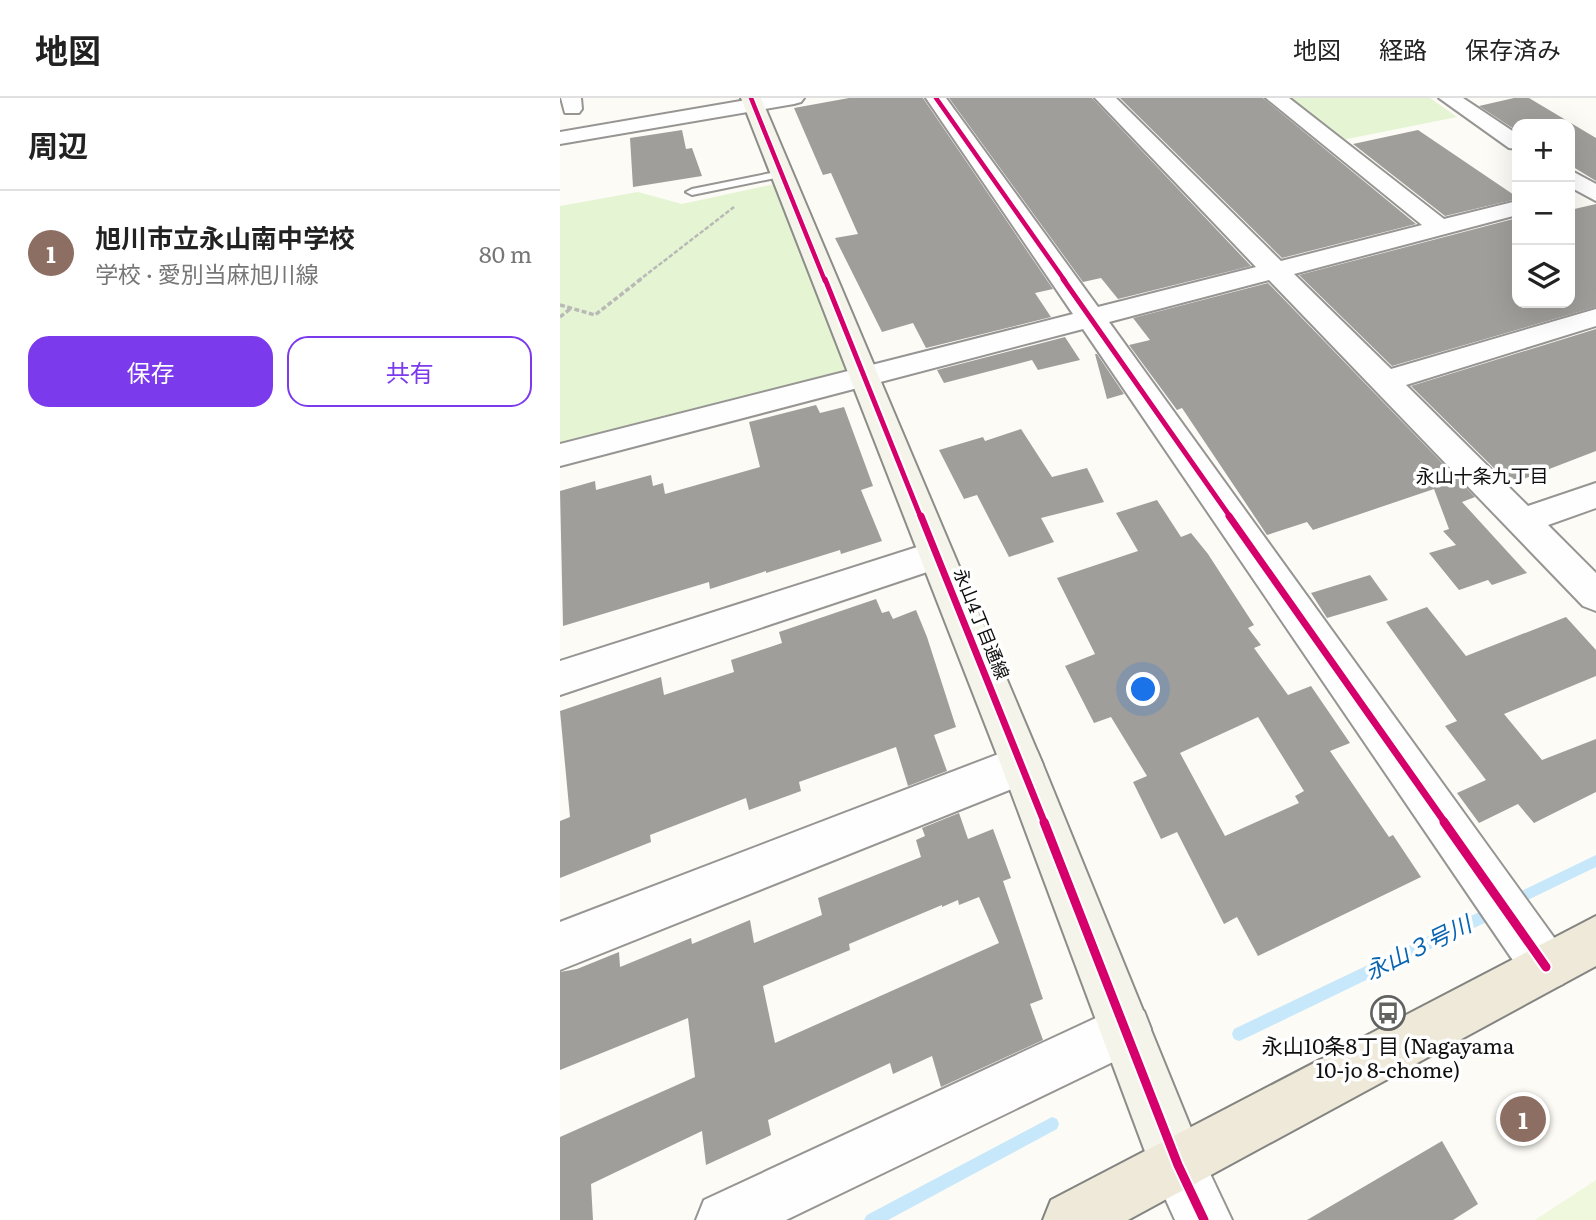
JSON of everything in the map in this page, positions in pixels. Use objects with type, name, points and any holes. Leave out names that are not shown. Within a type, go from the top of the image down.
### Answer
[{"type":"main road","points":[[1071,1220],[1178,1165],[1533,949],[1596,940]]},
{"type":"street","points":[[560,138],[752,102],[794,98]]},
{"type":"street","points":[[936,98],[1533,949]]},
{"type":"street","points":[[1105,98],[1276,270],[1382,382],[1596,596]]},
{"type":"street","points":[[1276,98],[1439,227]]},
{"type":"street","points":[[1448,98],[1512,140]]},
{"type":"street","name":"永山4丁目通線","points":[[752,102],[1022,765],[1178,1165]]},
{"type":"street","points":[[560,455],[1512,209]]},
{"type":"street","points":[[1382,382],[1596,317]]},
{"type":"street","points":[[1523,522],[1596,495]]},
{"type":"street","points":[[560,678],[936,555]]},
{"type":"street","points":[[560,946],[1022,765]]},
{"type":"street","points":[[724,1220],[1126,1029]]},
{"type":"street","points":[[1178,1165],[1204,1220]]},
{"type":"lane","points":[[692,192],[781,174]]},
{"type":"path","points":[[560,305],[594,315],[741,202]]},
{"type":"path","points":[[560,317],[571,308]]},
{"type":"green space","points":[[1290,98],[1430,98],[1457,117],[1342,140]]},
{"type":"green space","points":[[784,182],[865,376],[560,455],[560,206],[638,192],[682,204]]},
{"type":"green space","points":[[1596,1180],[1596,1220],[1535,1220]]},
{"type":"building","points":[[849,98],[923,98],[1053,289],[1035,293],[1051,317],[926,348],[913,323],[882,332],[835,238],[858,234],[831,173],[823,175],[794,108]]},
{"type":"building","points":[[949,98],[1092,98],[1251,266],[1118,299],[1101,278],[1083,282]]},
{"type":"building","points":[[1120,98],[1263,98],[1416,224],[1282,258]]},
{"type":"building","points":[[1514,98],[1529,98],[1564,119],[1512,119],[1512,128],[1479,106]]},
{"type":"building","points":[[1575,125],[1596,138],[1596,181],[1575,168]]},
{"type":"building","points":[[682,130],[686,149],[692,148],[702,176],[633,187],[630,138]]},
{"type":"building","points":[[1418,130],[1512,194],[1512,200],[1445,216],[1353,144]]},
{"type":"building","points":[[1596,204],[1596,307],[1392,366],[1299,275],[1512,219],[1512,308],[1575,308],[1575,209]]},
{"type":"building","points":[[1268,283],[1475,497],[1462,502],[1527,573],[1492,585],[1488,580],[1459,590],[1429,553],[1456,545],[1443,531],[1449,529],[1434,489],[1313,530],[1307,522],[1267,535],[1182,408],[1177,410],[1129,345],[1150,340],[1133,318]]},
{"type":"building","points":[[1596,329],[1596,451],[1510,484],[1411,386]]},
{"type":"building","points":[[1065,337],[1080,360],[1038,370],[1032,360],[944,383],[937,370]]},
{"type":"building","points":[[1097,354],[1124,394],[1107,399]]},
{"type":"building","points":[[816,405],[820,413],[844,407],[873,486],[861,490],[882,541],[841,554],[840,550],[710,589],[709,582],[563,626],[560,491],[595,481],[596,490],[651,475],[653,486],[663,483],[665,494],[760,467],[749,422]]},
{"type":"building","points":[[1021,429],[1052,477],[1087,468],[1104,502],[1041,518],[1054,542],[1009,557],[977,495],[964,499],[939,450],[983,437],[985,441]]},
{"type":"building","points":[[1157,500],[1181,537],[1191,533],[1208,554],[1254,625],[1248,628],[1261,645],[1254,648],[1288,695],[1311,686],[1350,743],[1330,751],[1389,837],[1393,835],[1421,877],[1258,956],[1237,917],[1224,924],[1177,832],[1161,839],[1133,782],[1147,776],[1111,717],[1094,723],[1065,666],[1095,654],[1057,578],[1138,551],[1116,513]],"holes":[[[1258,717],[1304,791],[1295,796],[1299,803],[1225,836],[1180,753]]]},
{"type":"building","points":[[1370,575],[1388,600],[1327,618],[1311,593]]},
{"type":"building","points":[[876,599],[882,613],[889,611],[893,619],[916,610],[956,727],[934,735],[947,771],[908,786],[896,747],[799,782],[801,791],[749,810],[746,798],[650,835],[651,842],[560,878],[560,821],[570,817],[560,711],[661,677],[664,695],[734,672],[731,660],[782,643],[779,632]]},
{"type":"building","points":[[1427,607],[1466,656],[1566,617],[1596,650],[1596,676],[1504,714],[1542,760],[1596,739],[1596,792],[1534,823],[1518,804],[1479,823],[1457,793],[1486,780],[1445,726],[1457,721],[1386,622]]},
{"type":"building","points":[[959,813],[968,839],[993,829],[1011,878],[1003,881],[1043,999],[1030,1004],[1043,1040],[941,1087],[932,1056],[893,1074],[890,1063],[768,1120],[771,1135],[706,1165],[702,1131],[591,1184],[593,1220],[560,1220],[560,1137],[695,1077],[688,1018],[560,1070],[560,972],[577,969],[619,952],[620,967],[691,938],[692,944],[750,920],[754,943],[822,915],[818,898],[921,857],[916,840],[925,836],[922,828]],"holes":[[[979,897],[999,943],[775,1043],[763,986],[850,950],[849,944],[942,905],[958,900],[959,905]]]},
{"type":"building","points":[[1442,1141],[1478,1204],[1453,1220],[1307,1220]]},
{"type":"waterway","name":"永山３号川","points":[[1513,901],[1596,861]]},
{"type":"waterway","name":"永山３号川","points":[[1239,1034],[1496,910]]},
{"type":"waterway","name":"永山３号川","points":[[872,1220],[1052,1124]]},
{"type":"cycle path","points":[[751,98],[1022,765],[1178,1165],[1204,1220]]},
{"type":"cycle path","points":[[936,98],[1546,967]]},
{"type":"place","name":"永山10条8丁目 (Nagayama 10-jo 8-chome)","points":[[1388,1013]]},
{"type":"place","name":"旭川市立永山南中学校","points":[[1523,1119]]},
{"type":"district","name":"永山十条九丁目","points":[[1482,476]]}]
